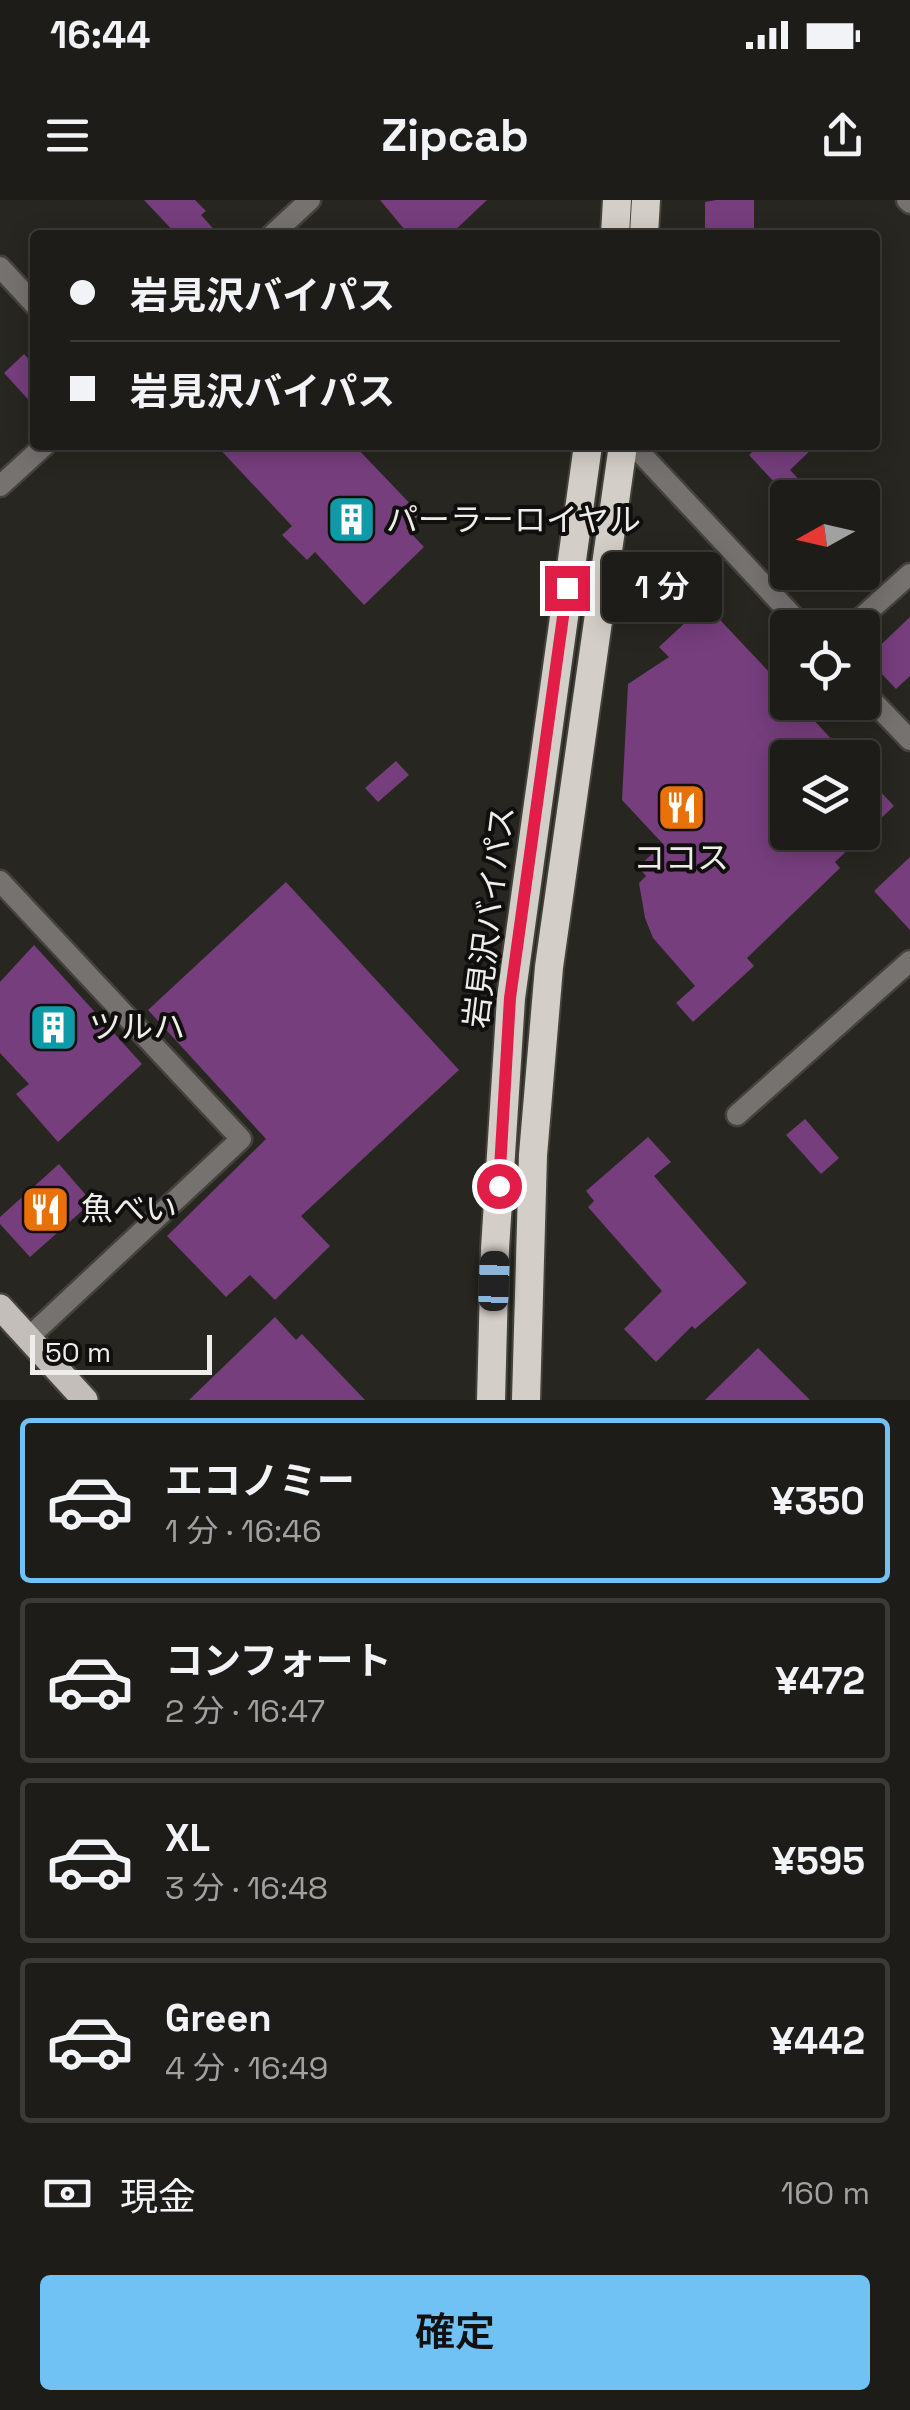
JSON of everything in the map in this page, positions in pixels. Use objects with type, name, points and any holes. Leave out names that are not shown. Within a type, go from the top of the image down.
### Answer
[{"type":"highway","points":[[615,230],[617,200]]},
{"type":"highway","points":[[644,230],[646,200]]},
{"type":"highway","name":"岩見沢バイパス","points":[[491,1400],[495,1249],[510,998],[587,450]]},
{"type":"highway","name":"岩見沢バイパス","points":[[526,1400],[532,1154],[549,967],[622,450]]},
{"type":"main road","points":[[0,1307],[85,1400]]},
{"type":"street","points":[[277,230],[310,200]]},
{"type":"street","points":[[0,267],[30,300]]},
{"type":"street","points":[[0,486],[39,450]]},
{"type":"street","points":[[638,450],[787,610]]},
{"type":"street","points":[[870,610],[910,574]]},
{"type":"street","points":[[880,709],[910,740]]},
{"type":"street","points":[[0,881],[240,1140],[28,1338]]},
{"type":"street","points":[[737,1115],[910,962]]},
{"type":"building","points":[[144,200],[195,200],[206,211],[201,215],[214,230],[172,230]]},
{"type":"building","points":[[380,200],[487,200],[455,230],[405,230]]},
{"type":"building","points":[[754,200],[754,230],[705,230],[705,202]]},
{"type":"building","points":[[24,354],[30,361],[30,402],[4,373]]},
{"type":"building","name":"パーラーロイヤル","points":[[221,450],[359,450],[420,514],[406,528],[424,547],[364,605],[315,552],[307,560],[282,535],[292,526]]},
{"type":"building","points":[[754,450],[811,450],[790,470],[800,480],[772,480],[749,455]]},
{"type":"building","points":[[705,604],[770,673],[770,720],[814,720],[832,740],[770,740],[770,850],[848,850],[835,862],[840,868],[747,958],[754,966],[693,1022],[676,1003],[695,986],[653,938],[639,883],[646,876],[638,867],[663,844],[622,800],[628,684],[669,657],[659,647]]},
{"type":"building","points":[[910,617],[910,676],[896,689],[880,672],[880,646]]},
{"type":"building","points":[[396,761],[409,775],[378,802],[365,788]]},
{"type":"building","points":[[880,791],[894,806],[880,819]]},
{"type":"building","points":[[910,857],[910,930],[874,891]]},
{"type":"building","points":[[286,882],[459,1070],[301,1216],[330,1246],[275,1300],[250,1275],[226,1297],[167,1236],[266,1139],[148,1010]]},
{"type":"building","name":"ツルハ","points":[[34,945],[142,1064],[58,1142],[16,1094],[29,1084],[0,1053],[0,982]]},
{"type":"building","points":[[805,1119],[839,1158],[821,1174],[786,1135]]},
{"type":"building","points":[[648,1137],[671,1162],[654,1176],[747,1283],[695,1329],[692,1326],[656,1362],[624,1329],[662,1291],[588,1207],[594,1201],[586,1191]]},
{"type":"building","name":"魚べい","points":[[59,1164],[92,1202],[30,1257],[0,1224],[0,1217]]},
{"type":"building","points":[[275,1317],[296,1340],[302,1334],[365,1400],[189,1400]]},
{"type":"building","points":[[758,1348],[810,1400],[705,1400]]},
{"type":"place","name":"パーラーロイヤル","points":[[351,520]]},
{"type":"place","name":"ココス","points":[[681,808]]},
{"type":"place","name":"ツルハ","points":[[54,1027]]},
{"type":"place","name":"魚べい","points":[[46,1209]]},
{"type":"route","points":[[499,1186],[510,998],[567,588]]}]
